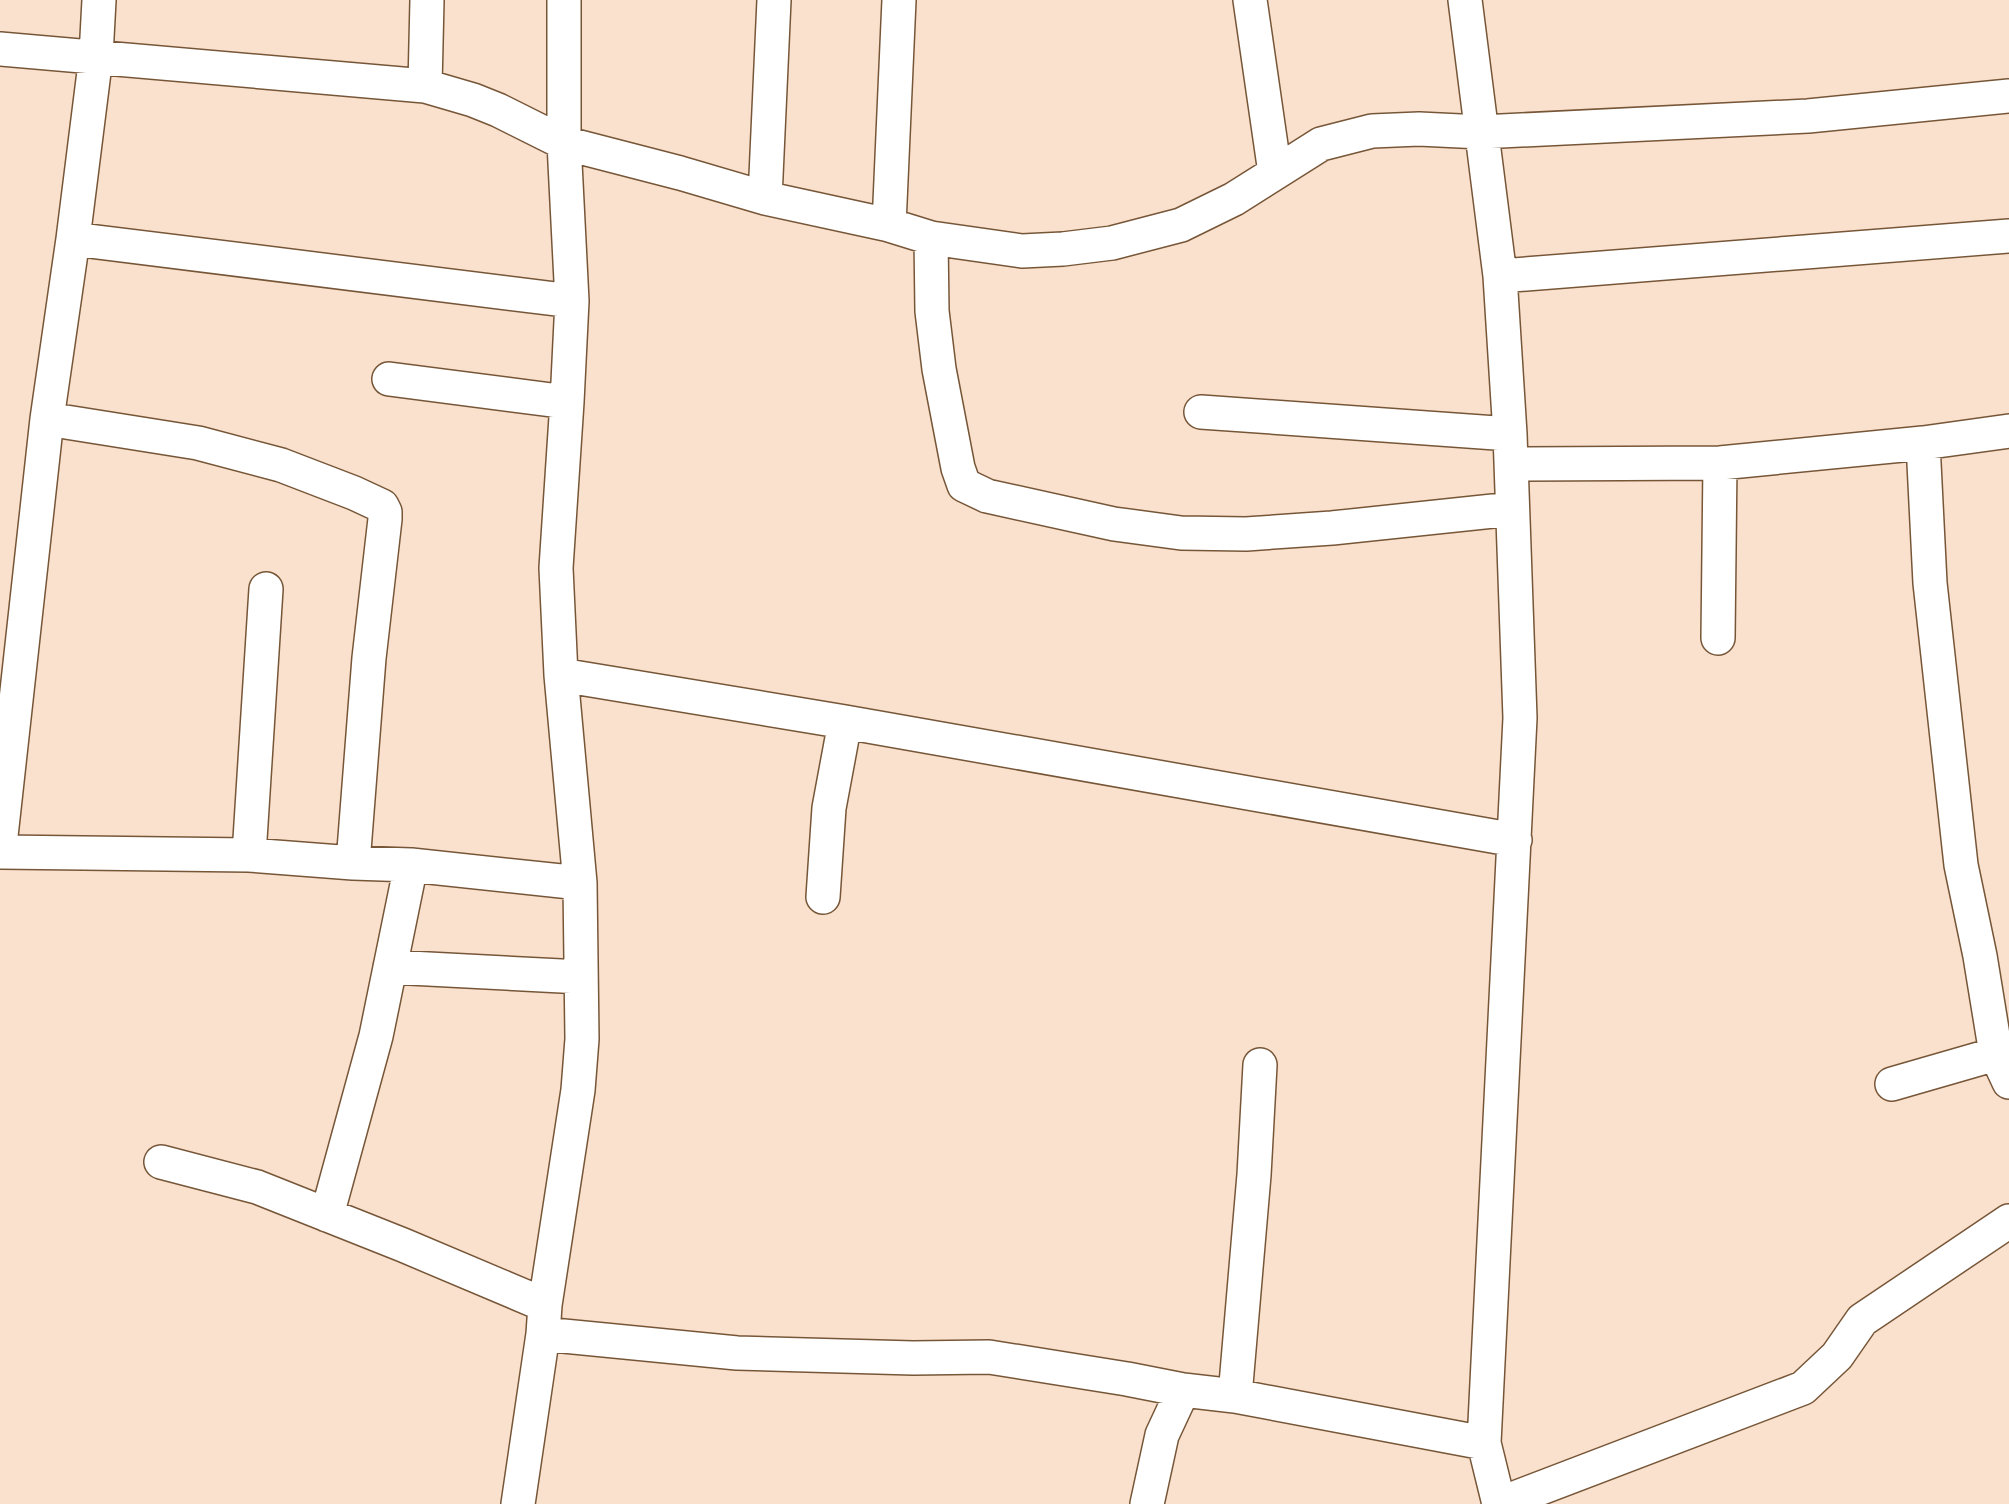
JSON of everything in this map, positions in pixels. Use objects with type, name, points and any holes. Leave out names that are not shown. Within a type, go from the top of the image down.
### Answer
[{"type":"street","points":[[0,845],[46,419],[73,239],[96,56],[99,0]]},
{"type":"street","points":[[425,86],[427,0]]},
{"type":"street","points":[[518,1504],[578,1090],[582,1039],[580,883],[561,675],[556,568],[572,301],[564,143],[564,0]]},
{"type":"street","points":[[765,198],[774,0]]},
{"type":"street","points":[[889,225],[898,0]]},
{"type":"street","points":[[1250,0],[1275,173]]},
{"type":"street","points":[[1464,0],[1500,276],[1510,449],[1520,718],[1484,1443],[1499,1504],[1803,1388],[1837,1356],[1862,1320],[2009,1221]]},
{"type":"street","points":[[0,49],[425,86],[473,99],[564,143],[765,198],[889,225],[931,238],[1022,251],[1112,243],[1181,225],[1234,199],[1321,144],[1372,131],[1419,129],[1481,132],[1808,116],[2009,96]]},
{"type":"street","points":[[1500,276],[2009,236]]},
{"type":"street","points":[[931,238],[932,311],[939,369],[958,468],[964,485],[987,496],[1114,524],[1192,533],[1246,534],[1332,528],[1512,509]]},
{"type":"street","points":[[73,239],[572,301]]},
{"type":"street","points":[[389,379],[567,402]]},
{"type":"street","points":[[1201,412],[1510,449],[1720,463],[1923,444],[2009,431]]},
{"type":"street","points":[[46,419],[198,443],[281,465],[354,493],[382,507],[385,519],[369,658],[353,863]]},
{"type":"street","points":[[1892,1084],[2002,1068],[1961,865],[1930,583],[1923,444]]},
{"type":"street","points":[[1718,638],[1720,463]]},
{"type":"street","points":[[249,855],[266,589]]},
{"type":"street","points":[[561,675],[845,722],[1515,840]]},
{"type":"street","points":[[823,897],[829,808],[845,722]]},
{"type":"street","points":[[0,852],[249,855],[411,865],[580,883]]},
{"type":"street","points":[[327,1215],[376,1036],[411,865]]},
{"type":"street","points":[[390,967],[581,977]]},
{"type":"street","points":[[1235,1396],[1254,1175],[1260,1065]]},
{"type":"street","points":[[161,1161],[257,1187],[403,1245],[544,1320],[737,1353],[913,1358],[989,1357],[1183,1390],[1235,1396],[1484,1443]]},
{"type":"street","points":[[1147,1504],[1162,1435],[1183,1390]]}]
